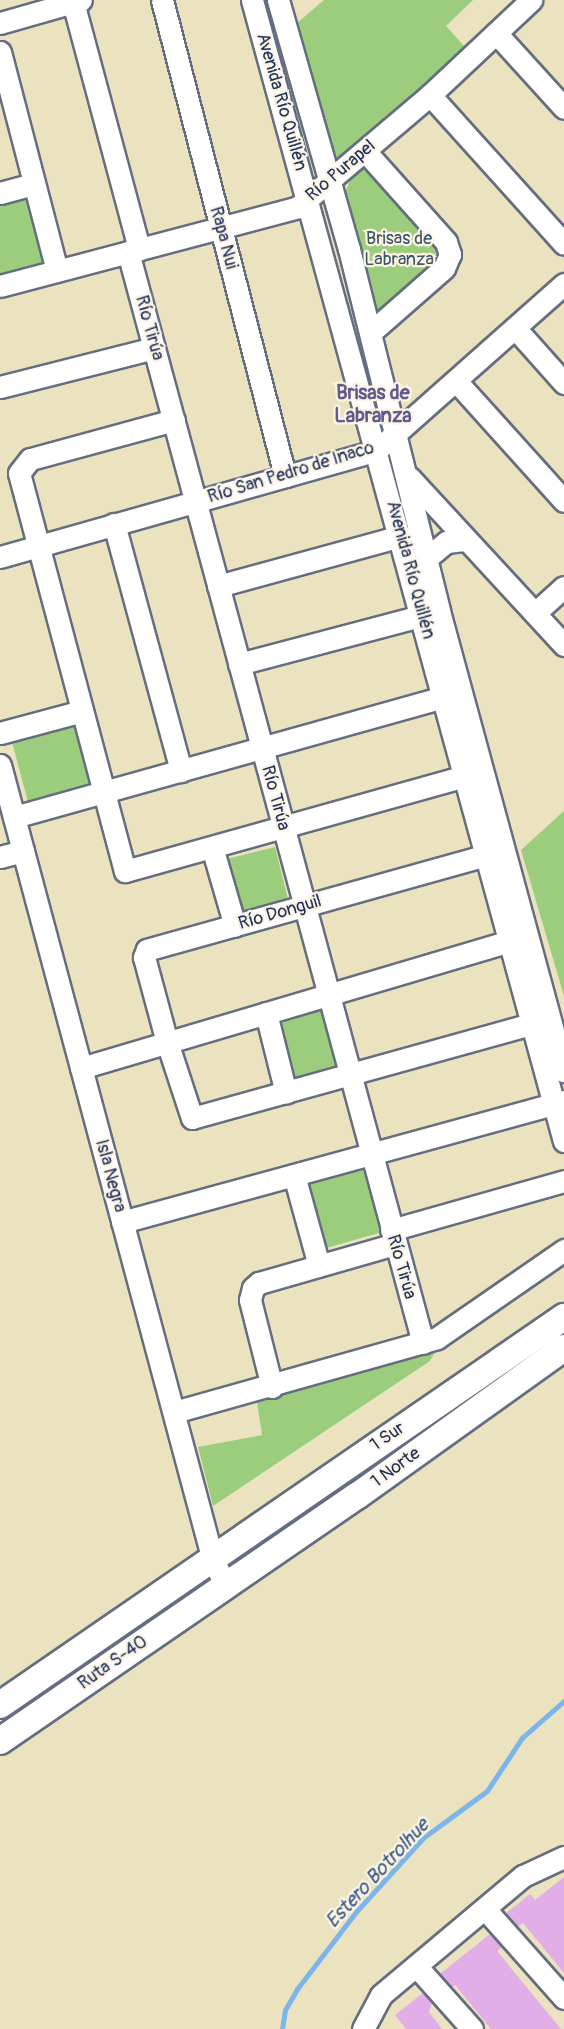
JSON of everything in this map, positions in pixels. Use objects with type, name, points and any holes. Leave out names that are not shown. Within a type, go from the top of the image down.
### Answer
[{"type":"main road","name":"1 Sur","points":[[212,1557],[564,1317]]},
{"type":"main road","name":"1 Norte","points":[[225,1585],[357,1496],[564,1348]]},
{"type":"main road","name":"Ruta S-40","points":[[0,1705],[212,1557]]},
{"type":"main road","name":"Ruta S-40","points":[[0,1740],[225,1585]]},
{"type":"street","name":"Rapa Nui","points":[[162,0],[285,476]]},
{"type":"street","name":"Avenida Río Quillén","points":[[252,0],[401,536],[431,613],[519,938],[564,1071]]},
{"type":"street","name":"Avenida Río Quillén","points":[[278,0],[370,333],[406,474],[426,558],[431,613]]},
{"type":"street","name":"Río Purapel","points":[[0,286],[298,207],[430,95],[531,0]]},
{"type":"street","points":[[0,23],[77,1]]},
{"type":"street","name":"Río Tirúa","points":[[77,1],[154,348],[370,1154],[423,1343]]},
{"type":"street","points":[[496,33],[564,108]]},
{"type":"street","points":[[0,52],[8,118],[34,184],[57,271]]},
{"type":"street","points":[[430,95],[564,244]]},
{"type":"street","points":[[365,151],[446,242],[450,254],[444,268],[370,333]]},
{"type":"street","points":[[0,193],[34,184]]},
{"type":"street","name":"Río San Pedro de Inaco","points":[[0,556],[377,450],[564,284]]},
{"type":"street","points":[[515,328],[564,383]]},
{"type":"street","points":[[0,387],[154,348]]},
{"type":"street","points":[[456,381],[564,501]]},
{"type":"street","points":[[174,420],[26,461],[19,473],[125,871],[475,773]]},
{"type":"street","points":[[406,474],[564,645]]},
{"type":"street","points":[[114,524],[182,771]]},
{"type":"street","points":[[218,586],[401,536]]},
{"type":"street","points":[[426,558],[446,542],[465,540]]},
{"type":"street","points":[[535,613],[564,587]]},
{"type":"street","points":[[239,664],[431,613]]},
{"type":"street","points":[[14,817],[453,694]]},
{"type":"street","points":[[0,733],[82,711]]},
{"type":"street","name":"Isla Negra","points":[[0,765],[212,1557],[225,1585]]},
{"type":"street","points":[[212,847],[235,926]]},
{"type":"street","points":[[0,857],[23,851]]},
{"type":"street","name":"Río Donguil","points":[[167,1042],[144,957],[147,950],[497,852]]},
{"type":"street","points":[[81,1068],[519,938]]},
{"type":"street","points":[[266,1013],[286,1093]]},
{"type":"street","name":"Avenida Río Quillén","points":[[547,1026],[563,1132]]},
{"type":"street","points":[[167,1042],[192,1118],[547,1026]]},
{"type":"street","points":[[122,1222],[560,1102]]},
{"type":"street","points":[[294,1175],[319,1266]]},
{"type":"street","points":[[272,1387],[250,1300],[253,1288],[319,1266],[393,1237],[564,1181]]},
{"type":"street","points":[[174,1412],[272,1387],[423,1343],[454,1329],[564,1250]]},
{"type":"street","points":[[363,2029],[381,1995],[523,1876],[563,1858]]},
{"type":"street","points":[[485,1909],[564,1998]]},
{"type":"street","points":[[417,1967],[472,2029]]},
{"type":"green space","points":[[324,0],[473,0],[446,26],[465,47],[334,166],[297,23]]},
{"type":"green space","name":"Brisas de Labranza","points":[[368,163],[444,256],[376,318],[345,193],[353,174]]},
{"type":"green space","points":[[26,196],[44,266],[0,277],[0,203]]},
{"type":"green space","points":[[76,726],[92,785],[28,802],[12,743]]},
{"type":"green space","points":[[564,811],[564,996],[521,850]]},
{"type":"green space","points":[[275,847],[290,909],[240,922],[225,860]]},
{"type":"green space","points":[[319,1004],[338,1075],[293,1086],[275,1016]]},
{"type":"green space","points":[[361,1161],[381,1232],[324,1249],[303,1178]]},
{"type":"green space","points":[[564,1324],[564,1337],[257,1549],[240,1552]]},
{"type":"green space","points":[[436,1350],[430,1361],[213,1506],[198,1447],[262,1435],[257,1402]]},
{"type":"building","points":[[564,1877],[564,1973],[523,1923],[518,1927],[506,1913],[530,1894],[535,1900]]},
{"type":"building","points":[[490,1934],[502,1947],[497,1951],[561,2029],[491,2029],[455,1985],[452,1987],[440,1974]]},
{"type":"building","points":[[423,1993],[432,2003],[429,2012],[442,2029],[406,2029],[395,2015]]},
{"type":"waterway","name":"Estero Botrolhue","points":[[282,2029],[285,2010],[297,1989],[356,1912],[423,1838],[487,1791],[522,1738],[564,1701]]},
{"type":"district","name":"Brisas de Labranza","points":[[373,404]]}]
